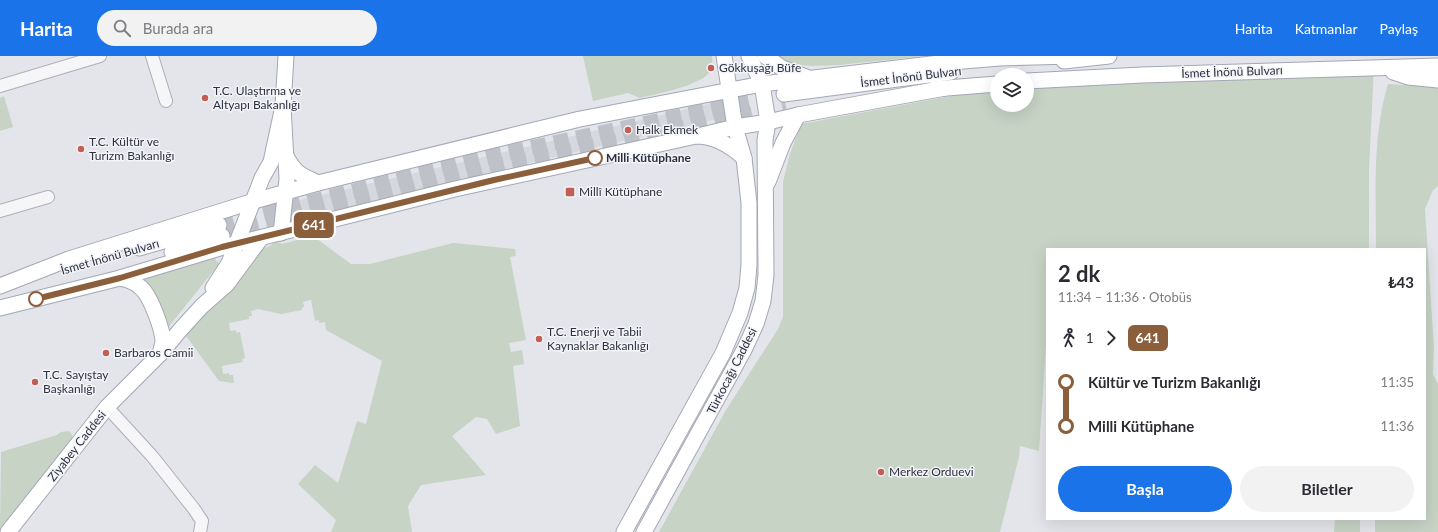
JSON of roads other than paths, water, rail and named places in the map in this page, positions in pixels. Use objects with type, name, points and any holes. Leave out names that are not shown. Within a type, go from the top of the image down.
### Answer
[{"type":"main road","points":[[281,233],[286,193],[286,154],[283,106],[286,56]]},
{"type":"main road","name":"Türkocağı Caddesi","points":[[624,532],[723,353],[740,313],[746,288],[749,265],[749,203],[744,158],[735,128],[724,56]]},
{"type":"main road","name":"Türkocağı Caddesi","points":[[644,532],[731,376],[756,324],[763,301],[766,275],[765,140],[768,122],[762,84],[749,56]]},
{"type":"main road","points":[[765,56],[782,68],[809,78]]},
{"type":"main road","points":[[0,287],[69,260],[254,201],[318,183],[580,119],[762,84],[939,63],[1000,58],[1073,56]]},
{"type":"main road","name":"İsmet İnönü Bulvarı","points":[[789,105],[948,72],[1109,56]]},
{"type":"main road","name":"İsmet İnönü Bulvarı","points":[[1034,81],[1142,75],[1438,66]]},
{"type":"main road","points":[[1374,67],[1438,71]]},
{"type":"main road","points":[[1374,67],[1408,77],[1438,80]]},
{"type":"main road","name":"İsmet İnönü Bulvarı","points":[[789,105],[944,88],[990,85]]},
{"type":"main road","points":[[0,308],[120,278],[236,244],[494,180],[768,122],[789,105]]},
{"type":"main road","points":[[766,188],[783,143],[789,105]]},
{"type":"main road","points":[[202,306],[229,263],[262,178],[271,162],[283,106]]},
{"type":"main road","points":[[698,136],[713,138],[723,142],[732,147],[744,158]]},
{"type":"main road","points":[[286,154],[293,169],[304,177],[318,183]]},
{"type":"main road","name":"İsmet İnönü Bulvarı","points":[[0,287],[221,231],[0,308]]},
{"type":"main road","name":"Ziyabey Caddesi","points":[[8,532],[107,407],[160,354],[202,306],[227,284],[261,238]]},
{"type":"main road","points":[[120,278],[134,281],[142,288],[148,298],[163,341],[160,354]]},
{"type":"street","points":[[0,86],[100,56]]},
{"type":"street","points":[[152,56],[166,101]]},
{"type":"street","points":[[0,211],[48,197]]},
{"type":"street","points":[[107,407],[152,456],[194,509],[202,520],[200,532]]},
{"type":"tunnel","points":[[219,225],[492,156],[784,94]]},
{"type":"tunnel","points":[[222,236],[495,166],[786,107]]},
{"type":"place","name":"Gökkuşağı Büfe","points":[[711,68]]},
{"type":"place","name":"T.C. Ulaştırma ve Altyapı Bakanlığı","points":[[205,98]]},
{"type":"place","name":"Halk Ekmek","points":[[628,130]]},
{"type":"place","name":"T.C. Kültür ve Turizm Bakanlığı","points":[[81,149]]},
{"type":"place","name":"Milli Kütüphane","points":[[595,158]]},
{"type":"place","name":"Millî Kütüphane","points":[[570,192]]},
{"type":"place","name":"T.C. Enerji ve Tabii Kaynaklar Bakanlığı","points":[[539,339]]},
{"type":"place","name":"Barbaros Camii","points":[[106,353]]},
{"type":"place","name":"T.C. Sayıştay Başkanlığı","points":[[35,382]]},
{"type":"place","name":"Merkez Orduevi","points":[[881,472]]}]
